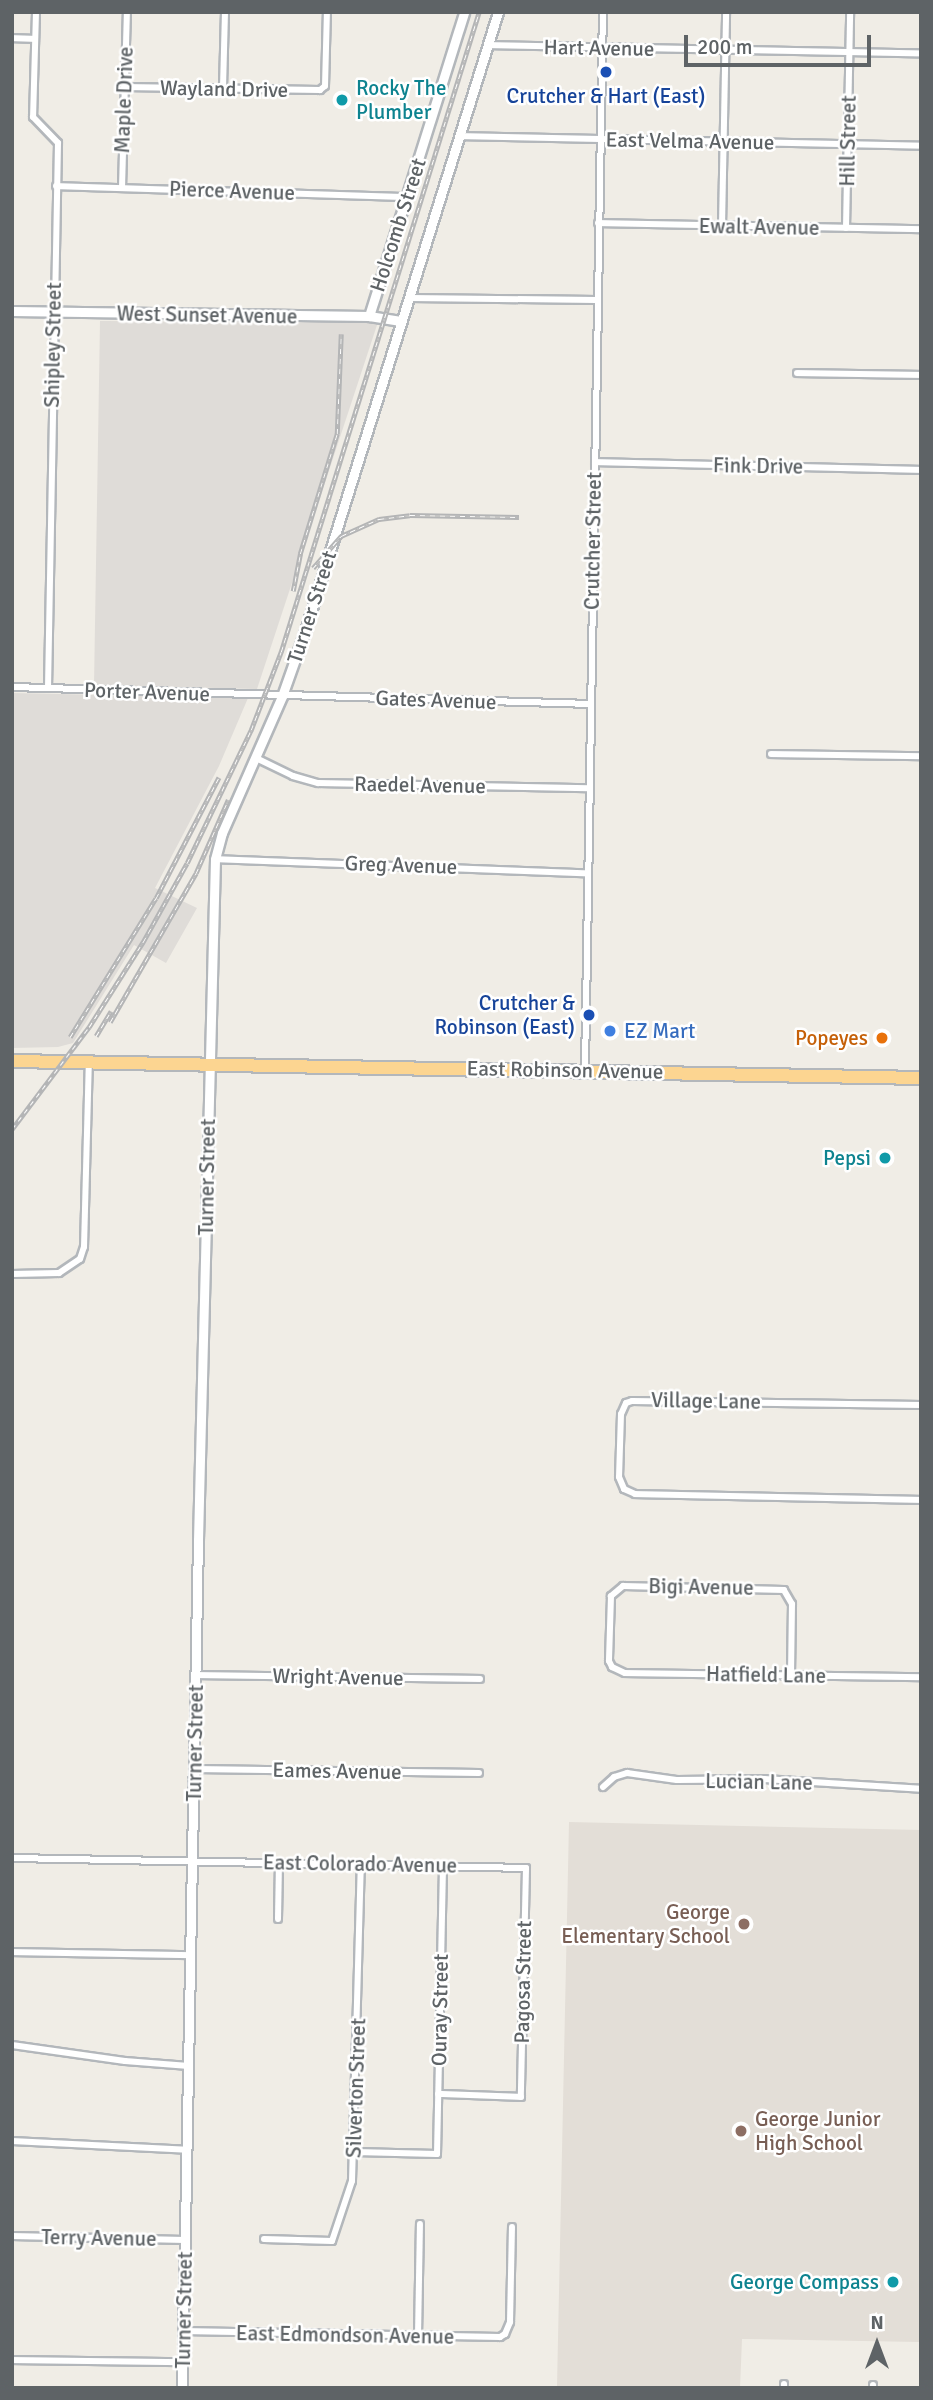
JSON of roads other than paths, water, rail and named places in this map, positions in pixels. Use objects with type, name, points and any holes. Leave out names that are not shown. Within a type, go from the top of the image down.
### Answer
[{"type":"highway","name":"East Robinson Avenue","points":[[12,1061],[921,1078]]},
{"type":"street","name":"Shipley Street","points":[[36,12],[33,117],[58,143],[48,688]]},
{"type":"street","name":"Maple Drive","points":[[122,188],[127,12]]},
{"type":"street","points":[[223,88],[225,12]]},
{"type":"street","name":"Wayland Drive","points":[[124,87],[324,89],[327,12]]},
{"type":"street","name":"Holcomb Street","points":[[369,316],[464,12]]},
{"type":"street","name":"Turner Street","points":[[182,2388],[215,859],[222,833],[282,696],[410,298],[498,12]]},
{"type":"street","name":"Crutcher Street","points":[[584,1070],[603,12]]},
{"type":"street","points":[[722,226],[726,12]]},
{"type":"street","name":"Hill Street","points":[[846,228],[849,12]]},
{"type":"street","points":[[12,38],[35,39]]},
{"type":"street","name":"Hart Avenue","points":[[487,45],[921,53]]},
{"type":"street","name":"East Velma Avenue","points":[[459,136],[921,146]]},
{"type":"street","name":"Pierce Avenue","points":[[56,186],[408,197]]},
{"type":"street","name":"Ewalt Avenue","points":[[598,223],[921,229]]},
{"type":"street","points":[[410,298],[596,300]]},
{"type":"street","name":"West Sunset Avenue","points":[[12,311],[369,316],[401,321]]},
{"type":"street","points":[[797,373],[921,375]]},
{"type":"street","name":"Fink Drive","points":[[595,462],[921,470]]},
{"type":"street","name":"Porter Avenue","points":[[12,687],[282,696]]},
{"type":"street","name":"Gates Avenue","points":[[282,696],[591,704]]},
{"type":"street","points":[[771,754],[921,756]]},
{"type":"street","name":"Raedel Avenue","points":[[256,758],[293,776],[318,783],[589,788]]},
{"type":"street","name":"Greg Avenue","points":[[215,859],[587,873]]},
{"type":"street","points":[[12,1274],[59,1273],[80,1259],[84,1247],[89,1062]]},
{"type":"street","name":"Village Lane","points":[[921,1405],[632,1401],[626,1403],[621,1414],[619,1477],[624,1489],[635,1494],[921,1500]]},
{"type":"street","name":"Bigi Avenue","points":[[612,1667],[608,1653],[609,1601],[614,1591],[623,1586],[779,1588],[789,1594],[792,1604],[791,1675]]},
{"type":"street","name":"Hatfield Lane","points":[[612,1667],[625,1673],[921,1677]]},
{"type":"street","name":"Wright Avenue","points":[[196,1675],[480,1679]]},
{"type":"street","name":"Eames Avenue","points":[[195,1769],[479,1773]]},
{"type":"street","name":"Lucian Lane","points":[[603,1787],[614,1777],[627,1773],[677,1780],[764,1779],[921,1790]]},
{"type":"street","name":"East Colorado Avenue","points":[[12,1858],[526,1868]]},
{"type":"street","points":[[278,1919],[279,1863]]},
{"type":"street","name":"Silverton Street","points":[[264,2239],[332,2241],[352,2181],[355,2152],[361,1864]]},
{"type":"street","name":"Ouray Street","points":[[355,2152],[437,2154],[443,1866]]},
{"type":"street","name":"Pagosa Street","points":[[438,2094],[521,2097],[526,1868]]},
{"type":"street","points":[[12,1952],[191,1955]]},
{"type":"street","points":[[12,2045],[125,2061],[189,2066]]},
{"type":"street","points":[[12,2141],[187,2150]]},
{"type":"street","points":[[418,2336],[421,2224]]},
{"type":"street","name":"East Edmondson Avenue","points":[[183,2331],[494,2338],[505,2334],[510,2322],[512,2227]]},
{"type":"street","name":"Terry Avenue","points":[[12,2236],[185,2240]]},
{"type":"street","points":[[12,2360],[183,2362]]},
{"type":"railway","points":[[12,1129],[89,1027],[143,942],[187,863],[251,730],[281,652],[479,12]]},
{"type":"railway","points":[[293,591],[300,554],[337,434],[341,334]]},
{"type":"railway","points":[[313,568],[341,536],[379,519],[410,515],[519,517]]},
{"type":"railway","points":[[70,1037],[156,898],[219,777]]},
{"type":"railway","points":[[110,1022],[196,873],[228,800]]},
{"type":"railway","points":[[96,1036],[111,1011]]},
{"type":"place","name":"Crutcher & Hart (East)","points":[[606,72]]},
{"type":"place","name":"Rocky The Plumber","points":[[342,100]]},
{"type":"place","name":"Crutcher & Robinson (East)","points":[[589,1015]]},
{"type":"place","name":"EZ Mart","points":[[610,1031]]},
{"type":"place","name":"Popeyes","points":[[882,1038]]},
{"type":"place","name":"Pepsi","points":[[885,1158]]},
{"type":"place","name":"George Elementary School","points":[[744,1924]]},
{"type":"place","name":"George Junior High School","points":[[741,2131]]},
{"type":"place","name":"George Compass","points":[[893,2282]]}]
